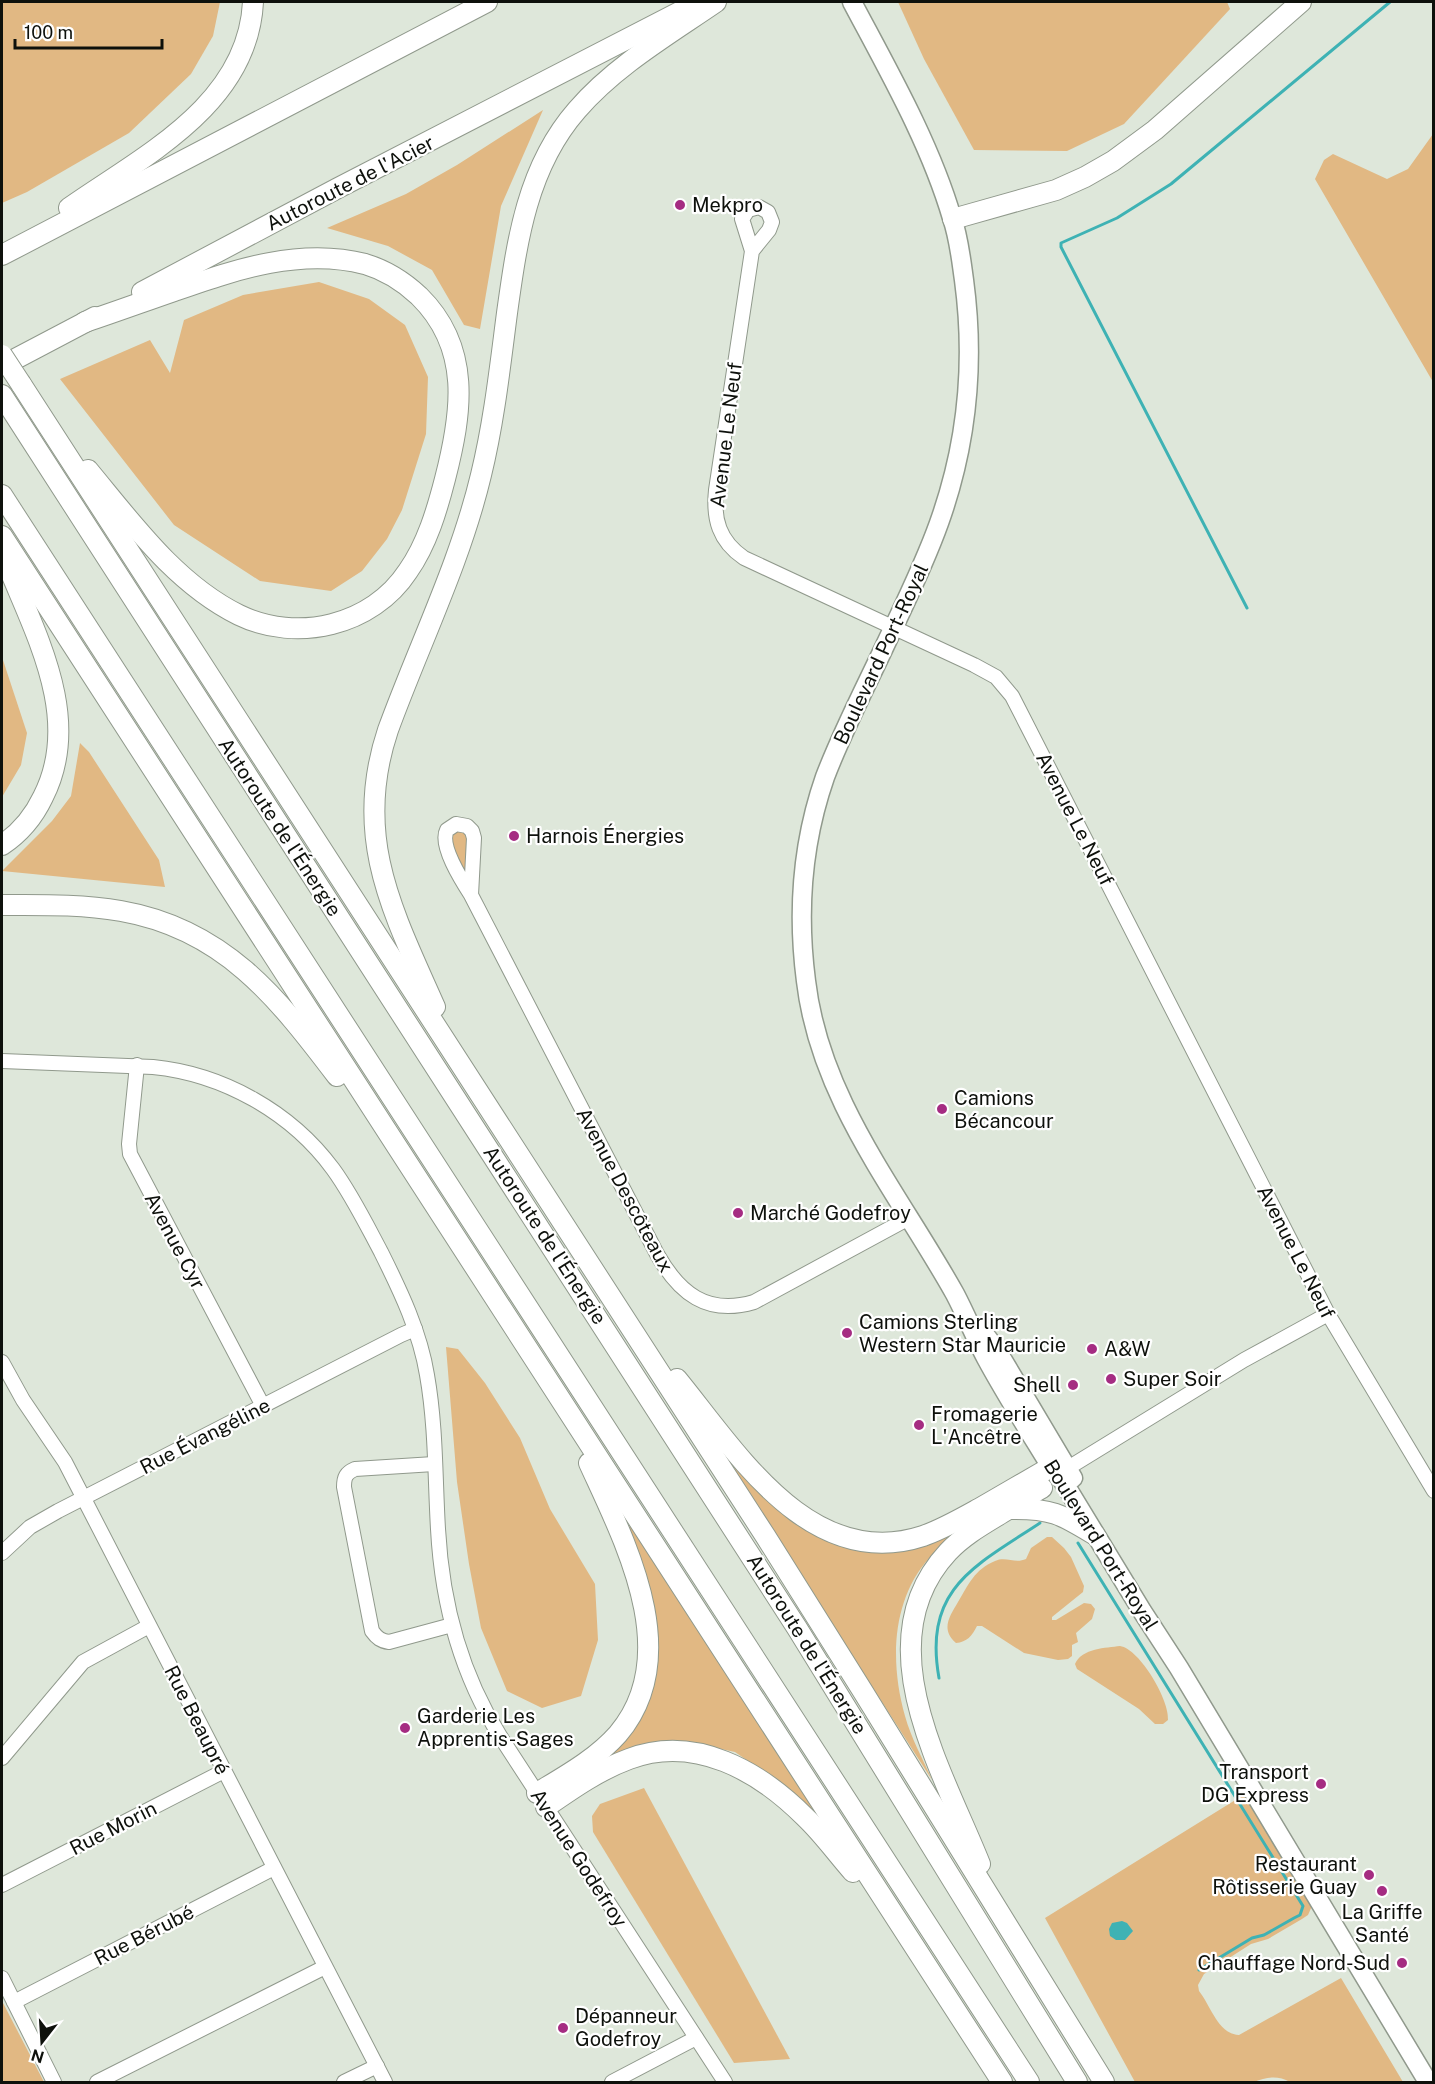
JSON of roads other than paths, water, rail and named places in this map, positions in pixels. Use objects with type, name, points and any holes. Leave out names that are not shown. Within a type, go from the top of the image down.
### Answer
[{"type":"highway","points":[[3,255],[166,142],[205,106],[226,82],[240,55],[250,27],[253,2]]},
{"type":"highway","points":[[3,255],[487,2]]},
{"type":"highway","name":"Autoroute de l'Acier","points":[[2,366],[327,193],[699,2]]},
{"type":"highway","points":[[457,1060],[395,919],[382,875],[374,829],[376,779],[381,751],[459,548],[478,489],[492,423],[518,238],[527,202],[538,172],[562,128],[599,88],[635,58],[716,2]]},
{"type":"highway","points":[[953,219],[1056,190],[1113,161],[1166,120],[1301,2]]},
{"type":"highway","points":[[34,404],[143,536],[165,559],[206,595],[251,620],[278,627],[296,628],[325,626],[345,621],[385,597],[397,586],[412,565],[426,537],[444,484],[456,426],[459,387],[454,353],[444,330],[427,305],[402,281],[380,269],[355,262],[317,258],[282,260],[214,278],[85,322]]},
{"type":"highway","points":[[2,355],[819,1620],[1104,2082]]},
{"type":"highway","name":"Autoroute de l'Énergie","points":[[2,394],[797,1628],[1077,2082]]},
{"type":"highway","points":[[2,495],[1029,2082]]},
{"type":"highway","points":[[2,536],[1002,2082]]},
{"type":"highway","points":[[2,550],[45,658],[55,700],[58,739],[53,771],[42,800],[23,826],[2,845]]},
{"type":"highway","points":[[2,905],[78,907],[132,913],[177,927],[215,947],[250,973],[290,1016],[420,1183]]},
{"type":"highway","points":[[614,1302],[755,1476],[794,1510],[838,1534],[878,1542],[904,1541],[922,1536],[1060,1471]]},
{"type":"highway","points":[[542,1800],[601,1750],[621,1729],[639,1697],[647,1660],[645,1618],[632,1562],[562,1403]]},
{"type":"highway","points":[[1000,1913],[925,1731],[913,1681],[911,1644],[913,1623],[918,1600],[937,1565],[954,1546],[969,1533],[1009,1509],[1060,1471]]},
{"type":"highway","points":[[1009,1509],[1030,1508],[1052,1511],[1095,1535]]},
{"type":"highway","points":[[542,1800],[644,1754],[681,1751],[716,1758],[750,1773],[791,1804],[821,1834],[903,1929]]},
{"type":"main road","name":"Boulevard Port-Royal","points":[[852,2],[925,147],[953,219],[962,262],[969,334],[969,369],[956,467],[942,513],[924,561],[839,742],[819,796],[804,866],[801,932],[809,1001],[822,1056],[847,1114],[956,1295],[998,1352],[1095,1535],[1179,1668],[1428,2082]]},
{"type":"main road","name":"Boulevard Port-Royal","points":[[1060,1471],[1120,1556],[1179,1668]]},
{"type":"street","name":"Avenue Le Neuf","points":[[752,251],[716,490],[715,514],[719,530],[726,543],[744,558],[996,677],[1012,696],[1328,1314],[1434,1491]]},
{"type":"street","name":"Avenue Descôteaux","points":[[471,895],[657,1254],[674,1281],[688,1294],[717,1306],[735,1306],[754,1302],[909,1218]]},
{"type":"street","name":"Avenue Godefroy","points":[[2,1061],[137,1065],[185,1071],[229,1087],[265,1107],[306,1139],[333,1169],[354,1201],[393,1277],[415,1329],[428,1379],[440,1552],[452,1625],[466,1671],[479,1701],[725,2082]]},
{"type":"street","name":"Avenue Cyr","points":[[137,1065],[130,1154],[263,1406]]},
{"type":"street","points":[[1060,1471],[1244,1360],[1328,1314]]},
{"type":"street","name":"Rue Évangéline","points":[[2,1553],[30,1527],[415,1329]]},
{"type":"street","name":"Rue Beaupré","points":[[2,1362],[23,1400],[55,1444],[385,2082]]},
{"type":"street","points":[[435,1464],[355,1468],[348,1472],[344,1479],[344,1487],[372,1631],[383,1642],[389,1642],[452,1625]]},
{"type":"street","points":[[2,1758],[83,1662],[149,1626]]},
{"type":"street","name":"Rue Morin","points":[[2,1885],[224,1771]]},
{"type":"street","name":"Rue Bérubé","points":[[14,2002],[274,1868]]},
{"type":"street","points":[[97,2082],[325,1967]]},
{"type":"street","points":[[2,1978],[54,2082]]},
{"type":"street","points":[[612,2082],[696,2038]]},
{"type":"street","points":[[344,2082],[376,2066]]},
{"type":"water","points":[[1122,1921],[1127,1923],[1133,1931],[1125,1940],[1116,1940],[1110,1936],[1109,1929],[1112,1923]]},
{"type":"waterway","points":[[1247,608],[1061,247],[1061,243],[1117,218],[1171,184],[1390,2]]},
{"type":"waterway","points":[[939,1678],[936,1647],[939,1622],[947,1601],[959,1583],[975,1567],[1040,1523]]},
{"type":"waterway","points":[[1078,1543],[1303,1906],[1300,1915],[1264,1935],[1252,1938],[1199,1970]]},
{"type":"place","name":"Mekpro","points":[[680,205]]},
{"type":"place","name":"Harnois Énergies","points":[[514,836]]},
{"type":"place","name":"Camions Bécancour","points":[[942,1109]]},
{"type":"place","name":"Marché Godefroy","points":[[738,1213]]},
{"type":"place","name":"Camions Sterling Western Star Mauricie","points":[[847,1333]]},
{"type":"place","name":"A&W","points":[[1092,1349]]},
{"type":"place","name":"Super Soir","points":[[1111,1379]]},
{"type":"place","name":"Shell","points":[[1073,1385]]},
{"type":"place","name":"Fromagerie L'Ancêtre","points":[[919,1425]]},
{"type":"place","name":"Garderie Les Apprentis-Sages","points":[[405,1728]]},
{"type":"place","name":"Transport DG Express","points":[[1321,1784]]},
{"type":"place","name":"Restaurant Rôtisserie Guay","points":[[1369,1875]]},
{"type":"place","name":"La Griffe Santé","points":[[1382,1891]]},
{"type":"place","name":"Chauffage Nord-Sud","points":[[1402,1963]]},
{"type":"place","name":"Dépanneur Godefroy","points":[[563,2028]]}]
